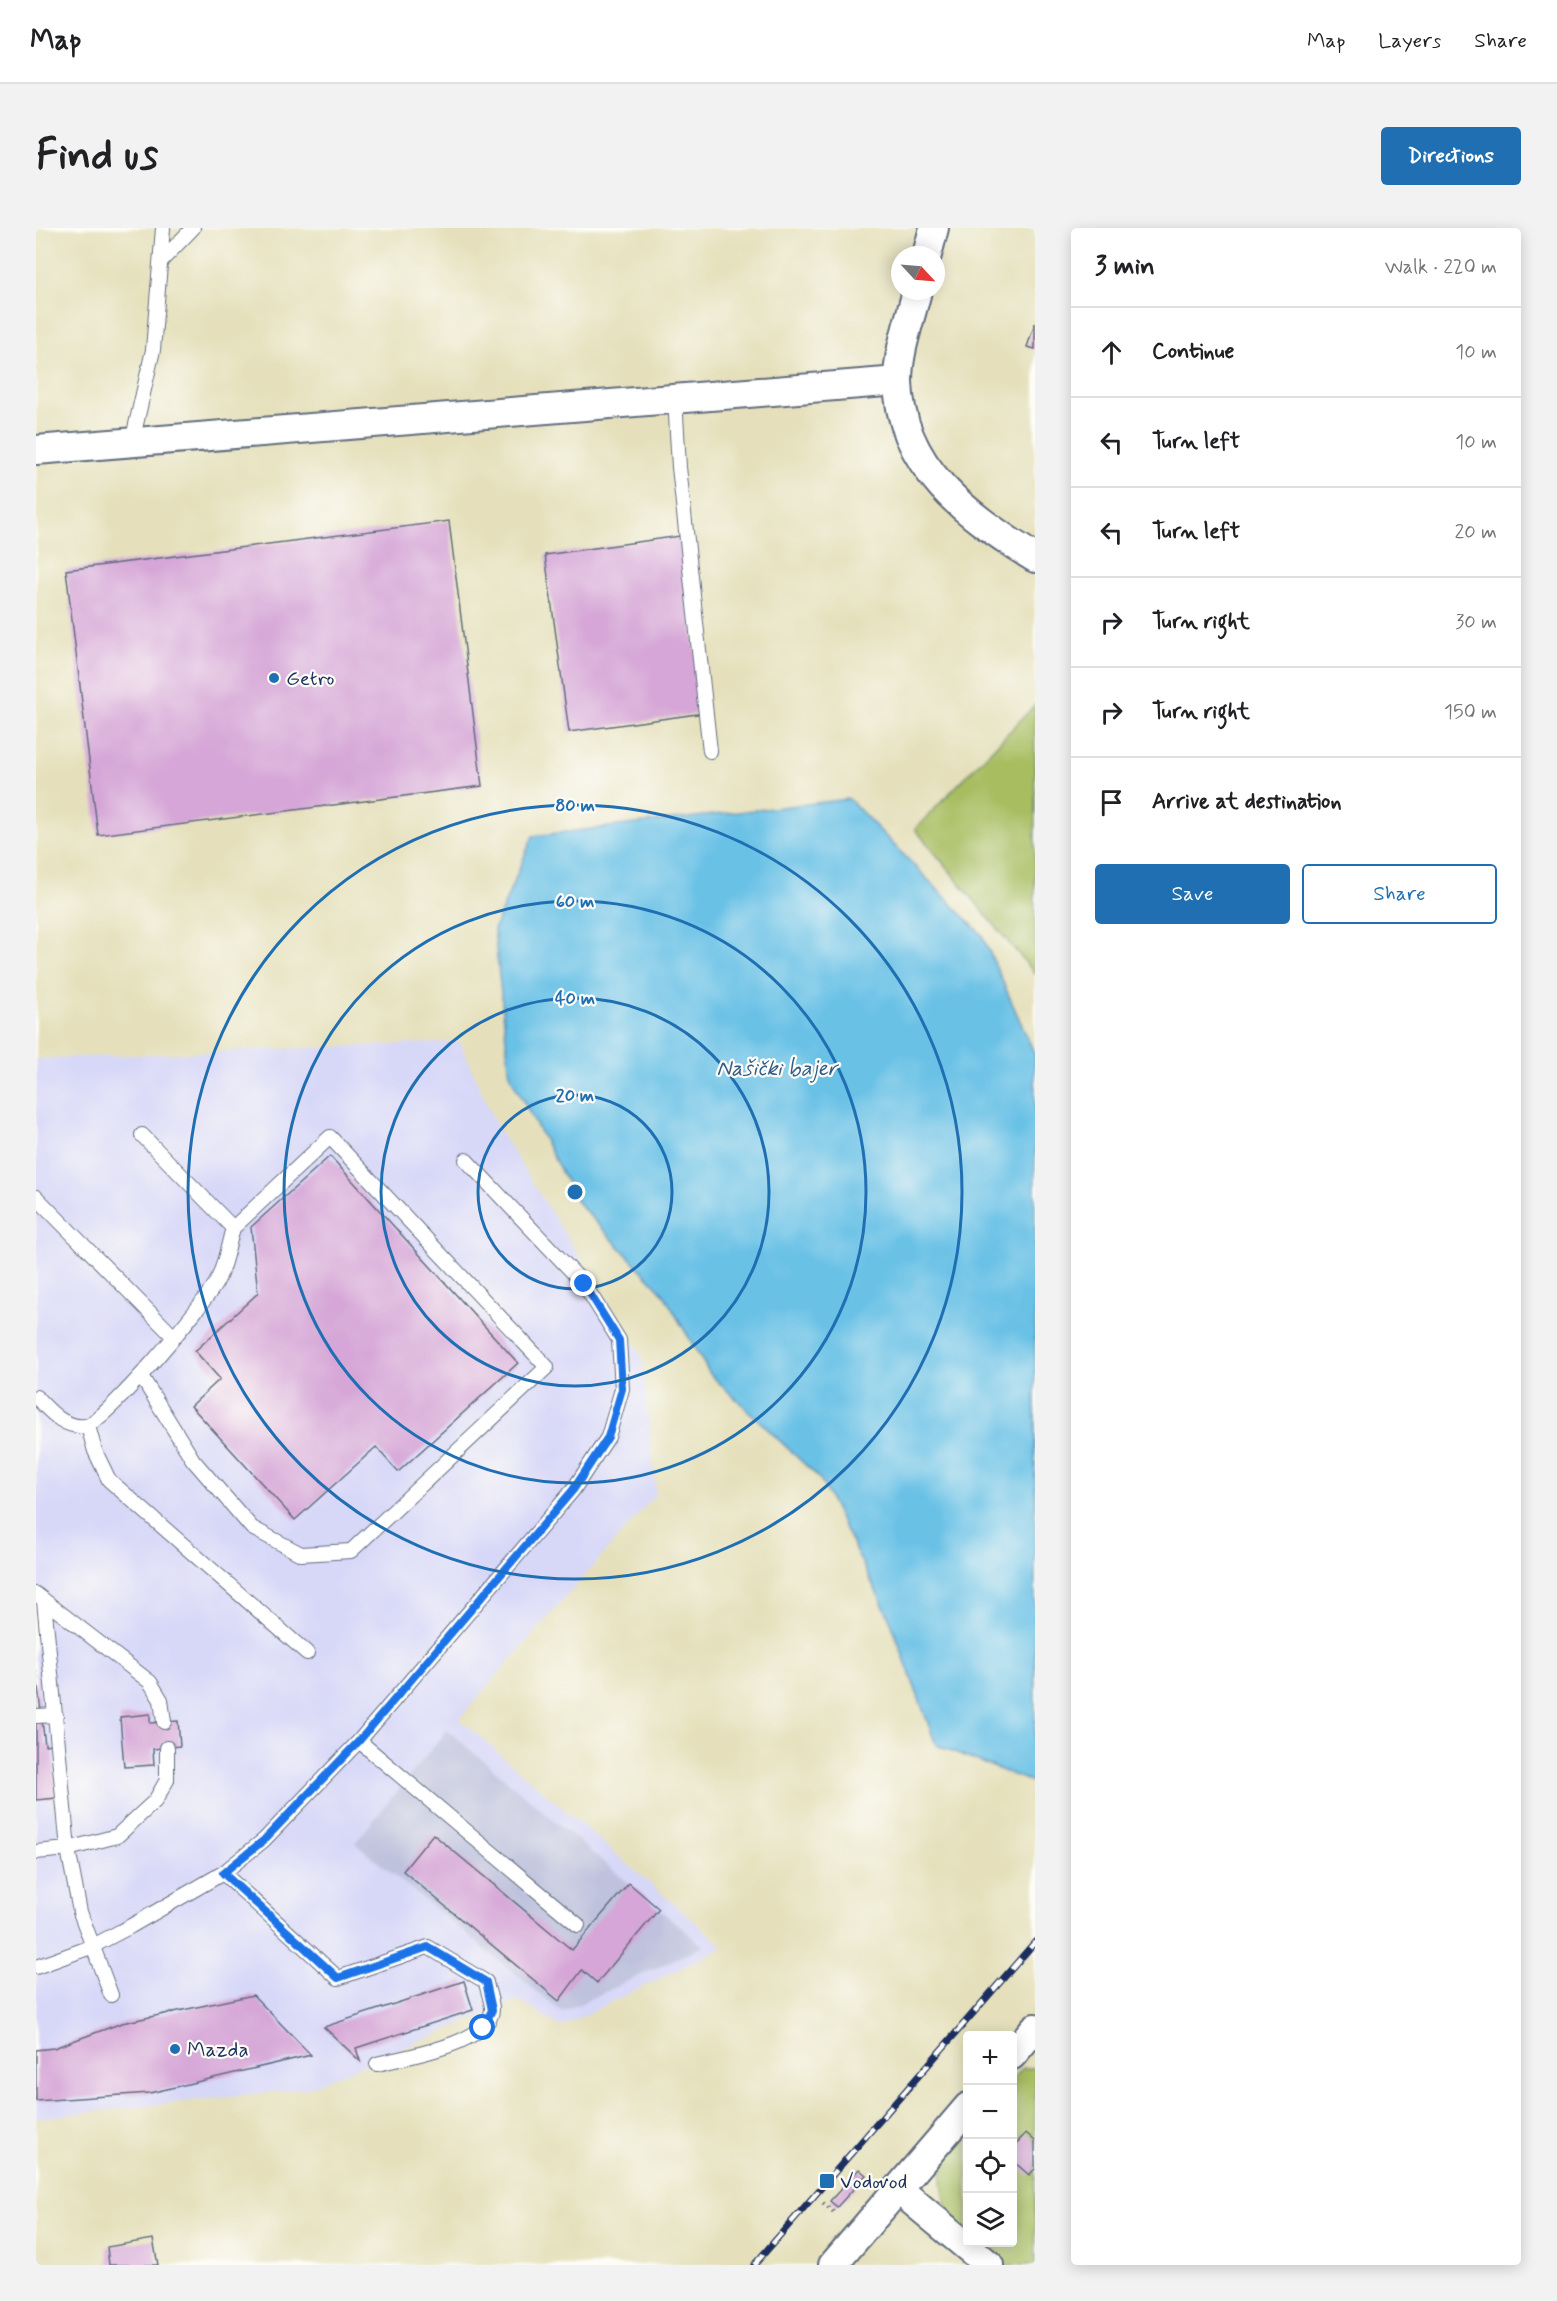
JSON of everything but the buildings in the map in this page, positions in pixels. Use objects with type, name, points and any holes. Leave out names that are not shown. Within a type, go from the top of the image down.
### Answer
[{"type":"street","points":[[929,246],[934,228]]},
{"type":"street","points":[[915,300],[900,357],[898,381],[906,425],[925,468],[943,489],[980,521],[1035,558]]},
{"type":"street","points":[[36,450],[898,381]]},
{"type":"street","points":[[833,2265],[963,2113]]},
{"type":"street","points":[[898,2189],[989,2265]]},
{"type":"lane","points":[[132,442],[153,350],[163,228]]},
{"type":"lane","points":[[162,260],[193,228]]},
{"type":"lane","points":[[675,398],[679,467],[710,751]]},
{"type":"lane","points":[[142,1135],[233,1228]]},
{"type":"lane","points":[[36,1397],[59,1420],[74,1425],[88,1426],[107,1413],[141,1376],[217,1282],[233,1228],[330,1137],[547,1367],[351,1551],[301,1554],[252,1528],[193,1460],[141,1376]]},
{"type":"lane","points":[[36,1967],[91,1947],[223,1873],[264,1840],[359,1741],[573,1490],[608,1437],[622,1389],[619,1340],[584,1284],[466,1160]]},
{"type":"lane","points":[[36,1197],[173,1336]]},
{"type":"lane","points":[[88,1426],[95,1451],[110,1480],[308,1653]]},
{"type":"lane","points":[[40,1598],[56,1715],[68,1849],[80,1912],[91,1947],[111,1995]]},
{"type":"lane","points":[[40,1598],[150,1682],[161,1700],[164,1722]]},
{"type":"lane","points":[[36,1716],[56,1715]]},
{"type":"lane","points":[[359,1741],[578,1925]]},
{"type":"lane","points":[[36,1852],[68,1849],[117,1836],[155,1801],[166,1780],[167,1748]]},
{"type":"lane","points":[[223,1873],[338,1978],[428,1947],[486,1982],[492,2010],[483,2028],[467,2039],[377,2064]]},
{"type":"shaded area","points":[[460,1042],[496,1125],[642,1356],[656,1494],[459,1719],[724,1947],[561,2027],[518,2000],[307,2088],[36,2118],[36,1059]]},
{"type":"shaded area","points":[[447,1730],[703,1946],[562,2012],[355,1843]]},
{"type":"green space","points":[[1035,705],[1035,974],[915,829]]},
{"type":"green space","points":[[1022,2068],[1035,2068],[1035,2265],[1007,2265],[983,2247],[1017,2247],[1017,2074]]},
{"type":"green space","points":[[963,2132],[963,2230],[952,2216],[943,2192],[943,2167],[946,2156]]},
{"type":"water","name":"Našički bajer","points":[[849,799],[982,935],[1035,1055],[1035,1779],[1032,1782],[936,1745],[889,1617],[820,1479],[710,1374],[663,1293],[578,1203],[510,1076],[494,929],[533,836]]},
{"type":"railway","points":[[754,2265],[1035,1942]]},
{"type":"place","name":"Getro","points":[[274,678]]},
{"type":"place","name":"Mazda","points":[[175,2049]]},
{"type":"place","name":"Vodovod","points":[[827,2181]]},
{"type":"route","points":[[483,2028],[492,2010],[486,1982],[428,1947],[338,1978],[223,1873],[264,1840],[359,1741],[573,1490],[608,1437],[622,1389],[619,1340],[584,1284]]}]
